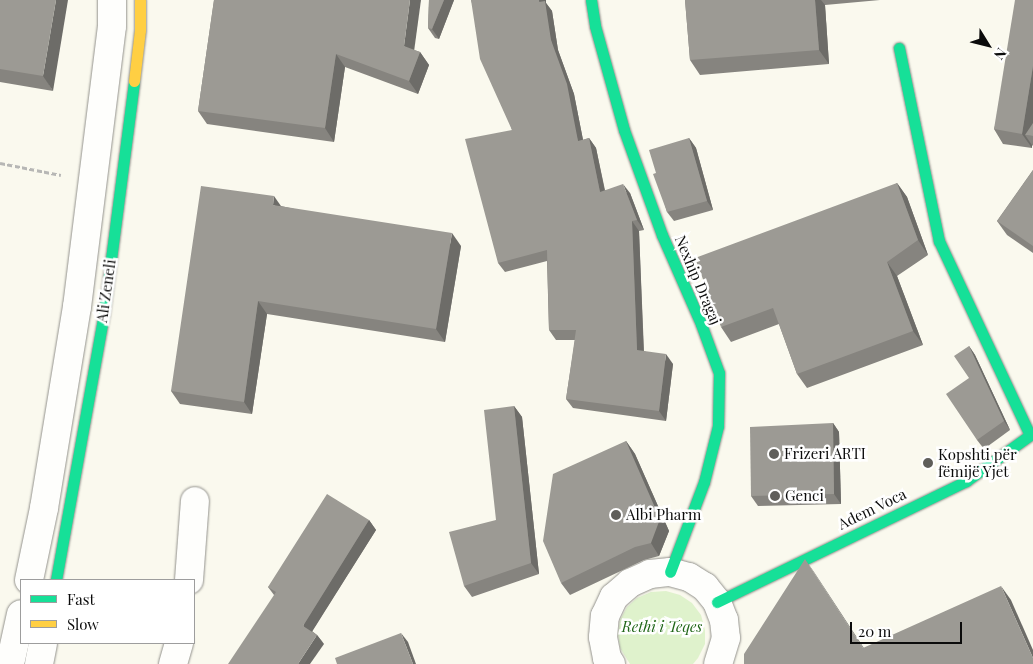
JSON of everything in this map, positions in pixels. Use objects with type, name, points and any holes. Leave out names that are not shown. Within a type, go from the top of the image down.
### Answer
[{"type":"street","name":"Ali Zeneli","points":[[29,579],[44,508],[77,307],[112,26],[112,0]]},
{"type":"street","name":"Ali Zeneli","points":[[56,579],[104,313],[140,30],[140,0]]},
{"type":"street","name":"Nexhip Dragaj","points":[[591,0],[596,26],[624,130],[662,235],[720,373],[718,426],[704,482],[670,572]]},
{"type":"street","points":[[899,48],[938,241],[1031,434]]},
{"type":"street","name":"Adem Voca","points":[[717,602],[966,481],[1031,434]]},
{"type":"street","points":[[189,579],[195,501]]},
{"type":"street","points":[[611,664],[607,658],[602,637],[605,616],[614,597],[630,583],[643,577],[670,572],[689,578],[705,587],[717,602],[724,620],[726,638],[722,657],[718,664]]},
{"type":"street","points":[[10,664],[20,619]]},
{"type":"street","points":[[39,664],[44,644]]},
{"type":"street","points":[[173,664],[179,644]]},
{"type":"green space","name":"Rethi i Teqes","points":[[666,591],[680,595],[692,603],[701,615],[705,630],[705,644],[693,664],[630,664],[620,648],[618,634],[620,620],[627,607],[637,598],[651,592]]},
{"type":"building","points":[[0,0],[56,0],[43,76],[0,69]]},
{"type":"building","points":[[214,0],[410,0],[404,46],[420,52],[409,81],[336,54],[325,128],[198,111]]},
{"type":"building","points":[[429,0],[444,0],[432,29],[428,28]]},
{"type":"building","points":[[471,0],[545,1],[551,40],[567,84],[578,141],[589,138],[600,192],[623,184],[637,220],[632,221],[637,350],[666,354],[659,411],[566,399],[576,330],[549,330],[547,250],[498,263],[465,139],[512,130],[480,59]]},
{"type":"building","points":[[685,0],[815,0],[819,50],[690,60]]},
{"type":"building","points":[[1015,0],[1033,0],[1033,66],[1022,134],[994,129]]},
{"type":"building","points":[[1033,123],[1033,136],[1025,135]]},
{"type":"building","points":[[689,138],[707,201],[667,212],[653,174],[656,173],[649,150]]},
{"type":"building","points":[[1033,170],[1033,246],[997,221]]},
{"type":"building","points":[[897,183],[918,240],[887,262],[913,331],[797,374],[773,308],[721,327],[695,258]]},
{"type":"building","points":[[201,186],[274,196],[273,205],[452,233],[436,329],[258,301],[244,402],[171,391]]},
{"type":"building","points":[[969,346],[1004,421],[977,440],[946,394],[969,378],[954,356]]},
{"type":"building","points":[[514,406],[531,563],[464,586],[449,532],[496,520],[484,410]]},
{"type":"building","points":[[833,423],[834,494],[751,496],[750,427]]},
{"type":"building","points":[[626,441],[660,519],[651,543],[635,547],[561,583],[543,541],[553,474]]},
{"type":"building","points":[[327,494],[369,520],[303,626],[317,635],[298,664],[228,664],[276,592],[268,587]]},
{"type":"building","points":[[805,559],[863,648],[1001,586],[1033,658],[1033,664],[744,664],[744,654]]},
{"type":"building","points":[[401,633],[413,664],[337,664],[335,658]]},
{"type":"traffic: fast","points":[[591,0],[595,26],[624,130],[662,235],[701,324],[719,373],[718,426],[704,482],[670,572]]},
{"type":"traffic: fast","points":[[899,48],[939,241],[1030,435]]},
{"type":"traffic: fast","points":[[56,579],[104,313],[134,81]]},
{"type":"traffic: fast","points":[[717,602],[966,481],[1033,433]]},
{"type":"traffic: slow","points":[[134,81],[140,30],[140,0]]},
{"type":"place","name":"Frizeri ARTI","points":[[774,454]]},
{"type":"place","name":"Kopshti për fëmijë Yjet","points":[[928,463]]},
{"type":"place","name":"Genci","points":[[775,496]]},
{"type":"place","name":"Albi Pharm","points":[[616,515]]}]
